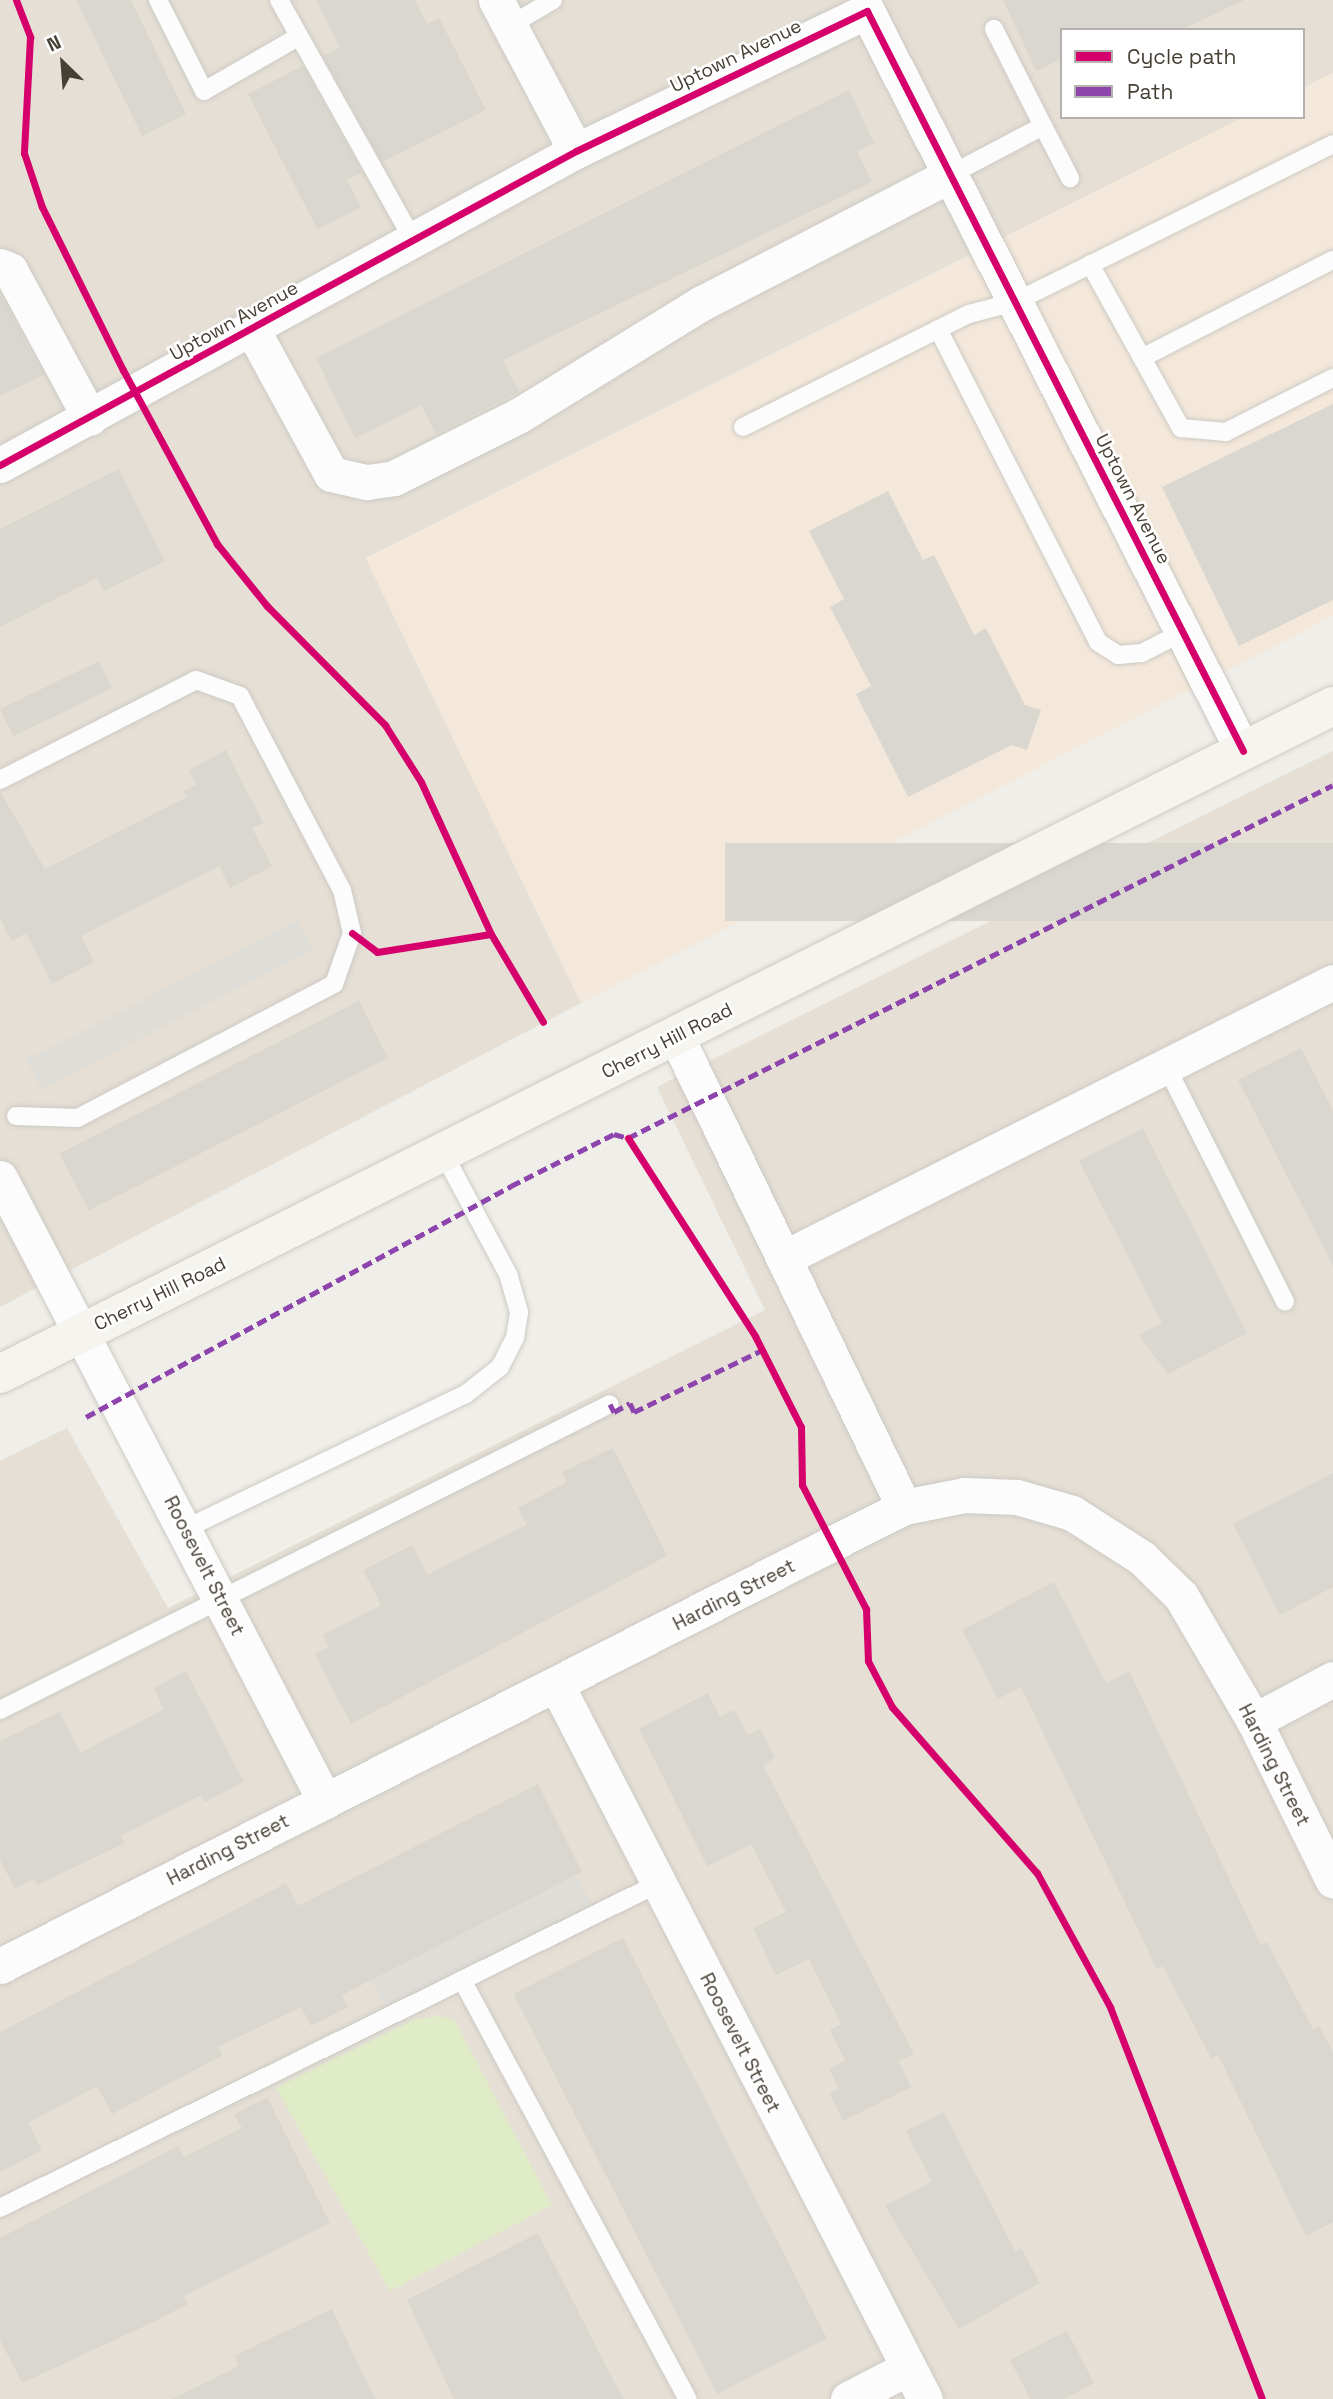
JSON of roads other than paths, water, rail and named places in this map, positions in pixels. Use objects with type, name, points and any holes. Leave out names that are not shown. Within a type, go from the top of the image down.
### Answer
[{"type":"main road","name":"Cherry Hill Road","points":[[0,1374],[1333,706]]},
{"type":"street","name":"Uptown Avenue","points":[[0,465],[576,150],[878,6],[950,175],[1243,751]]},
{"type":"street","points":[[503,13],[576,150]]},
{"type":"street","points":[[252,329],[331,474],[367,482],[394,478],[518,416],[702,303],[950,175]]},
{"type":"street","points":[[0,265],[10,270],[90,418]]},
{"type":"street","points":[[784,1258],[1333,982]]},
{"type":"street","points":[[676,1036],[904,1507]]},
{"type":"street","name":"Roosevelt Street","points":[[0,1178],[84,1331],[325,1801]]},
{"type":"street","name":"Harding Street","points":[[0,1966],[557,1686],[904,1507],[990,1496],[1072,1513],[1142,1558],[1181,1596],[1254,1721],[1333,1881]]},
{"type":"street","points":[[1254,1721],[1333,1679]]},
{"type":"street","name":"Roosevelt Street","points":[[557,1686],[925,2399]]},
{"type":"street","points":[[848,2399],[908,2368]]},
{"type":"lane","points":[[158,0],[204,91],[298,37]]},
{"type":"lane","points":[[279,0],[413,240]]},
{"type":"lane","points":[[503,13],[553,0]]},
{"type":"lane","points":[[994,29],[1070,178]]},
{"type":"lane","points":[[950,175],[1043,126]]},
{"type":"lane","points":[[743,427],[938,329],[1015,302],[1333,144]]},
{"type":"lane","points":[[1142,358],[1333,260]]},
{"type":"lane","points":[[1090,264],[1181,428],[1226,432],[1333,378]]},
{"type":"lane","points":[[938,329],[1098,642],[1118,654],[1142,653],[1183,632]]},
{"type":"lane","points":[[0,780],[196,680],[240,696],[342,890],[352,933],[334,984],[78,1118],[16,1116]]},
{"type":"lane","points":[[1166,1066],[1285,1303]]},
{"type":"lane","points":[[185,1529],[466,1394],[500,1367],[515,1338],[519,1311],[509,1276],[443,1153]]},
{"type":"lane","points":[[0,1710],[610,1405]]},
{"type":"lane","points":[[0,2208],[659,1883]]},
{"type":"lane","points":[[462,1980],[688,2399]]}]
